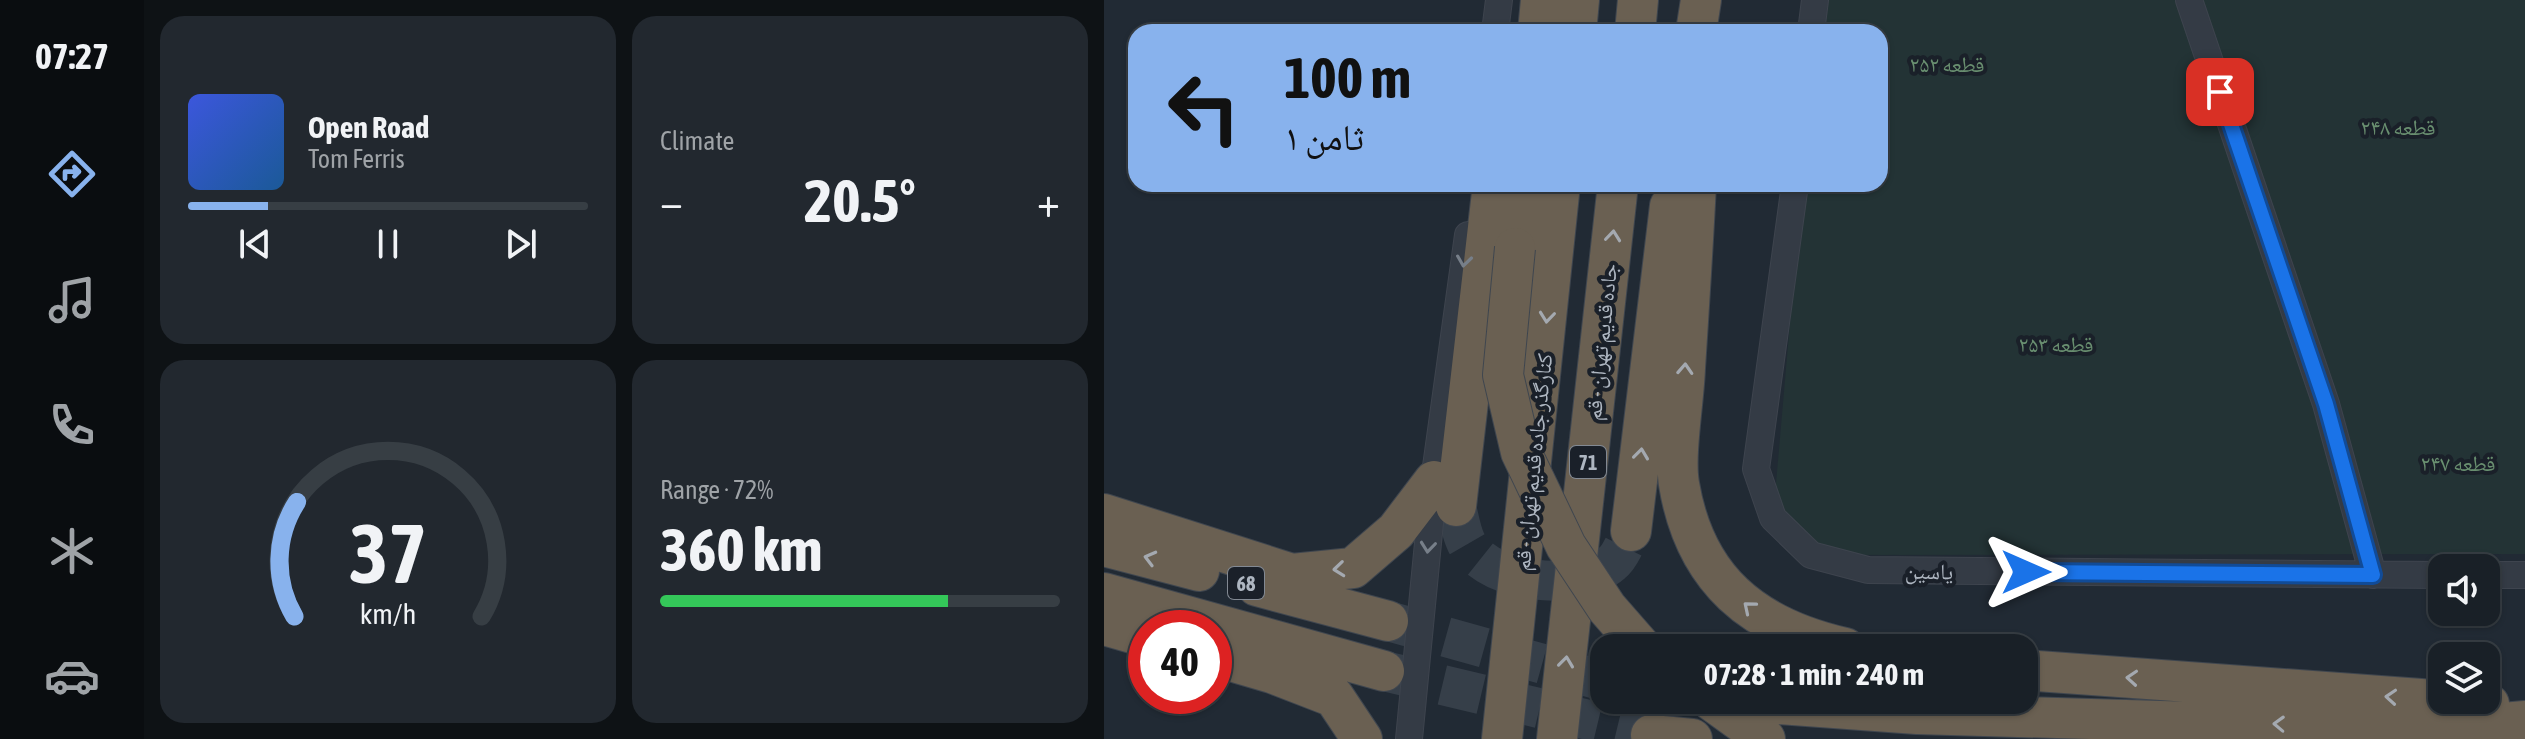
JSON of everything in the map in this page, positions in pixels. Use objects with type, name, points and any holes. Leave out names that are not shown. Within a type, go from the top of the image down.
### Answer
[{"type":"highway","points":[[1539,24],[1541,0]]},
{"type":"highway","points":[[1577,24],[1579,0]]},
{"type":"highway","points":[[1636,24],[1638,0]]},
{"type":"highway","points":[[1698,24],[1704,0]]},
{"type":"highway","points":[[1704,0],[1705,24]]},
{"type":"highway","points":[[1104,514],[1292,574],[1353,568],[1445,494],[1492,192]]},
{"type":"highway","points":[[1520,192],[1503,375],[1521,452],[1566,546],[1607,608],[1630,634]]},
{"type":"highway","name":"کنارگذر جاده قدیم تهران - قم","points":[[1502,739],[1559,192]]},
{"type":"highway","name":"جاده قدیم تهران - قم","points":[[1557,739],[1617,192]]},
{"type":"highway","points":[[1631,531],[1672,192]]},
{"type":"highway","points":[[1696,192],[1679,481],[1695,541],[1721,584],[1767,622],[1798,634]]},
{"type":"highway","name":"68","points":[[1104,546],[1388,621]]},
{"type":"highway","name":"68","points":[[1104,593],[1384,671]]},
{"type":"highway","points":[[1104,625],[1128,632]]},
{"type":"highway","points":[[1232,661],[1334,697],[1362,739]]},
{"type":"highway","points":[[2038,671],[2525,707]]},
{"type":"highway","points":[[1730,714],[1765,739]]},
{"type":"highway","points":[[1917,714],[2437,729],[2525,721]]},
{"type":"highway","points":[[1651,735],[1692,739]]},
{"type":"street","points":[[1496,24],[1499,0]]},
{"type":"street","points":[[1812,24],[1815,0]]},
{"type":"street","points":[[2189,0],[2326,404],[2373,575]]},
{"type":"street","points":[[1409,739],[1445,494],[1474,192]]},
{"type":"street","name":"یاسین","points":[[1794,192],[1756,469],[1773,518],[1811,555],[1868,570],[2428,575]]},
{"type":"street","points":[[2500,575],[2525,575]]},
{"type":"green space","points":[[1817,0],[2525,0],[2525,554],[1811,555],[1773,518],[1801,192],[1888,192],[1888,24],[1816,24]]},
{"type":"tunnel","points":[[1456,506],[1464,538],[1477,556],[1493,567],[1534,580],[1556,581],[1597,572],[1615,560],[1631,531]]},
{"type":"tunnel","points":[[1388,621],[1590,677]]},
{"type":"tunnel","points":[[1384,671],[1651,735]]},
{"type":"route","points":[[2026,572],[2373,575],[2326,404],[2220,92]]},
{"type":"park label","name":"قطعه ۲۵۲","points":[[1947,64]]},
{"type":"park label","name":"قطعه ۲۴۸","points":[[2398,127]]},
{"type":"park label","name":"قطعه ۲۵۳","points":[[2056,344]]},
{"type":"park label","name":"قطعه ۲۴۷","points":[[2458,463]]}]
